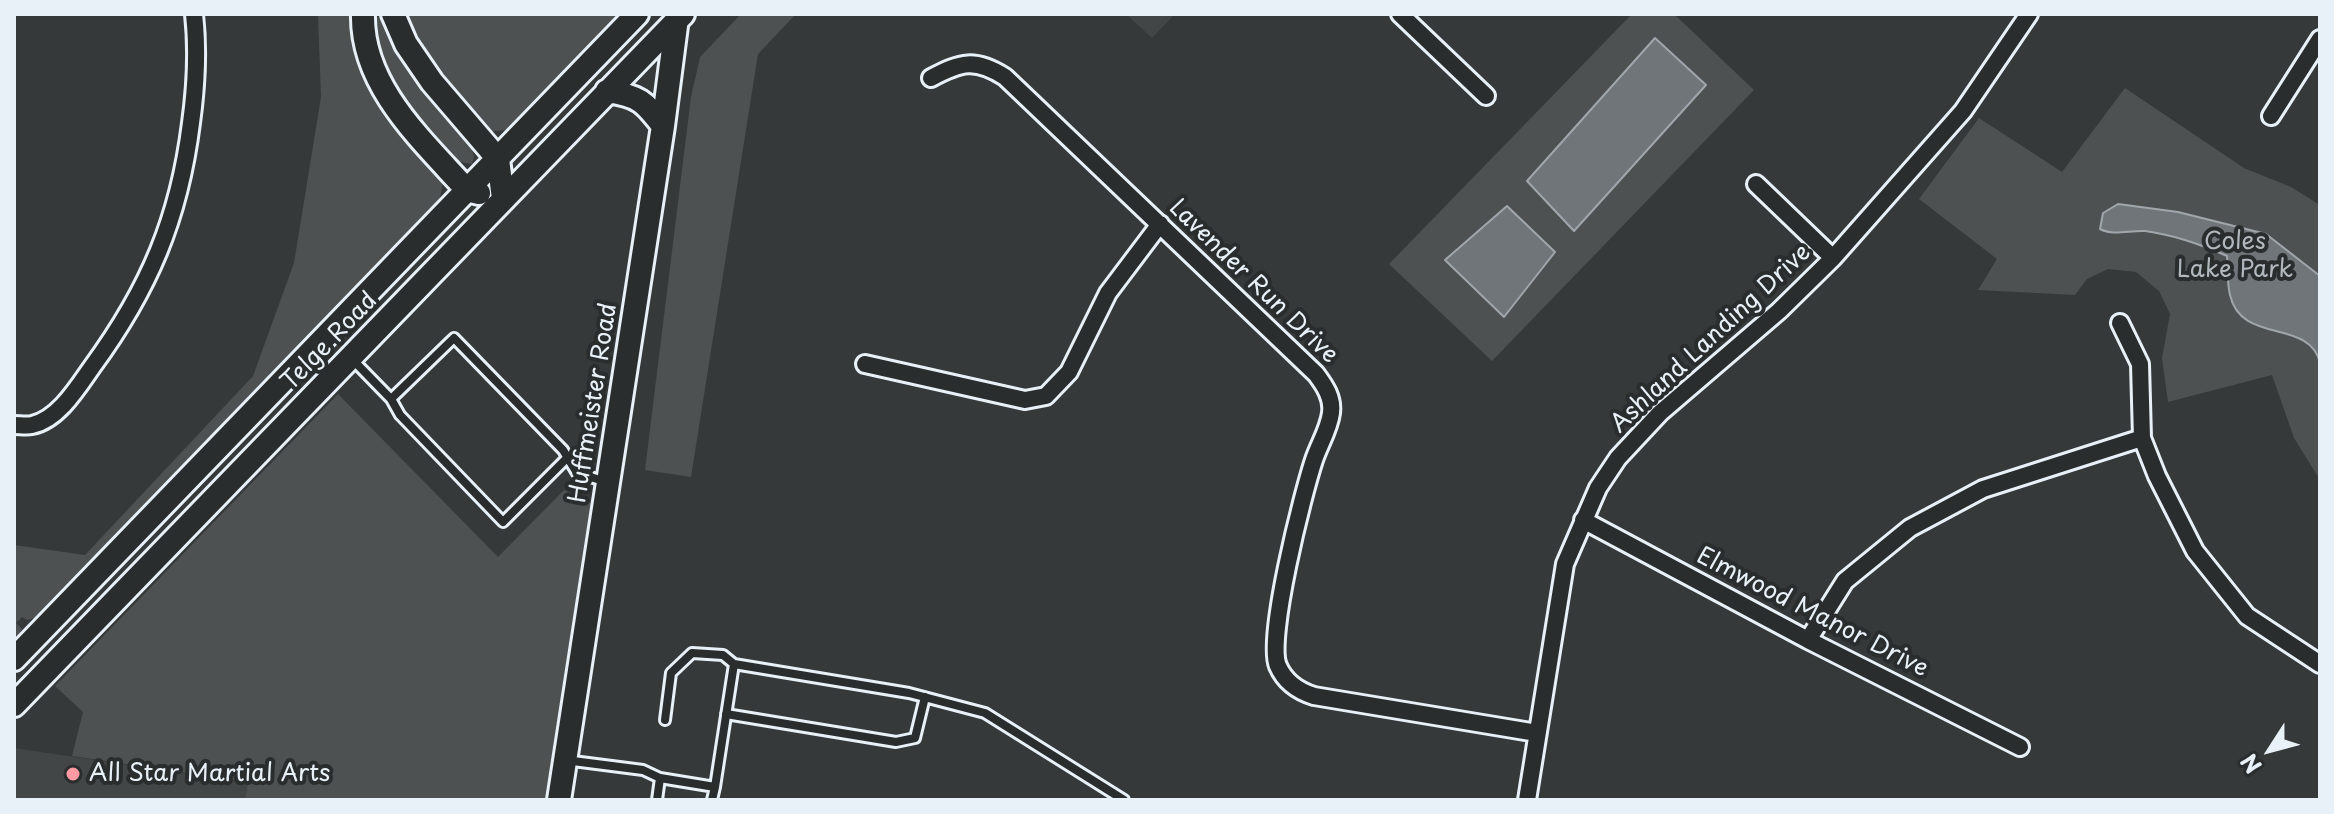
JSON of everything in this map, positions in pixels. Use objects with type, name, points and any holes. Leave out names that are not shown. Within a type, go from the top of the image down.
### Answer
[{"type":"main road","points":[[363,14],[363,34],[371,61],[397,109],[467,190],[503,199],[498,159],[432,82],[406,44],[393,14]]},
{"type":"main road","name":"Telge Road","points":[[14,659],[637,14]]},
{"type":"main road","name":"Telge Road","points":[[14,705],[679,16]]},
{"type":"main road","name":"Huffmeister Road","points":[[559,800],[679,16]]},
{"type":"main road","points":[[607,91],[632,95],[646,104],[663,126]]},
{"type":"main road","points":[[86,585],[109,607]]},
{"type":"street","points":[[14,425],[33,425],[55,414],[119,330],[149,276],[171,225],[186,167],[196,74],[194,14]]},
{"type":"street","name":"Ashland Landing Drive","points":[[1527,800],[1565,564],[1598,488],[1618,458],[1660,413],[1779,311],[1833,258],[1963,111],[2029,14]]},
{"type":"street","points":[[1409,17],[1486,96]]},
{"type":"street","points":[[2271,116],[2320,39]]},
{"type":"street","name":"Lavender Run Drive","points":[[931,78],[952,67],[972,63],[993,69],[1005,77],[1316,374],[1327,388],[1331,415],[1314,458],[1285,579],[1275,645],[1276,663],[1283,675],[1302,692],[1314,696],[1537,733]]},
{"type":"street","points":[[1756,184],[1833,258]]},
{"type":"street","points":[[865,364],[1025,400],[1046,396],[1069,372],[1108,293],[1160,224]]},
{"type":"street","points":[[2120,323],[2140,364],[2142,438],[2157,476],[2195,551],[2247,616],[2320,664]]},
{"type":"street","points":[[1808,640],[1845,581],[1910,528],[1983,489],[2142,438]]},
{"type":"street","name":"Elmwood Manor Drive","points":[[1583,520],[1808,640],[2020,747]]},
{"type":"lane","points":[[391,399],[454,338],[563,450],[577,473],[608,482]]},
{"type":"lane","points":[[351,358],[391,399],[400,415],[503,522],[566,459]]},
{"type":"lane","points":[[665,720],[671,673],[692,653],[723,655],[734,664],[925,697],[985,713],[1124,800]]},
{"type":"lane","points":[[712,800],[734,664]]},
{"type":"lane","points":[[726,714],[896,742],[915,738],[925,697]]},
{"type":"lane","points":[[565,760],[643,770],[660,778],[715,787]]},
{"type":"lane","points":[[657,800],[660,778]]},
{"type":"shaded area","points":[[1126,14],[1175,14],[1152,38]]},
{"type":"shaded area","points":[[1655,38],[1706,85],[1574,231],[1527,181]]},
{"type":"shaded area","points":[[2118,204],[2178,212],[2266,234],[2320,276],[2320,363],[2314,349],[2303,340],[2261,327],[2237,310],[2229,290],[2227,256],[2167,235],[2100,229],[2103,213]]},
{"type":"shaded area","points":[[1507,206],[1555,252],[1504,317],[1445,260]]},
{"type":"shaded area","points":[[14,748],[248,783],[245,800],[14,800]]},
{"type":"green space","points":[[318,14],[353,14],[370,82],[396,129],[443,181],[439,205],[36,618],[27,620],[22,617],[16,623],[22,629],[14,645],[14,545],[85,555],[253,376],[294,263],[321,97]]},
{"type":"green space","points":[[407,14],[625,14],[511,130],[492,131],[444,77]]},
{"type":"green space","points":[[741,14],[796,14],[758,54],[691,477],[645,470],[691,97],[700,57]]},
{"type":"green space","points":[[1632,14],[1674,14],[1754,90],[1492,361],[1389,264]]},
{"type":"green space","points":[[377,17],[386,19],[415,78],[471,145],[472,164],[453,159],[421,129],[386,63],[373,24]]},
{"type":"green space","name":"Coles Lake Park","points":[[2125,88],[2244,168],[2291,187],[2320,205],[2320,480],[2294,438],[2272,375],[2168,402],[2162,358],[2170,314],[2159,291],[2136,272],[2108,269],[2087,279],[2075,295],[1978,290],[1997,259],[1919,199],[1979,118],[2062,172]]},
{"type":"green space","points":[[338,394],[498,557],[564,490],[591,503],[545,800],[245,800],[248,782],[72,756],[83,712],[55,686]]},
{"type":"place","name":"All Star Martial Arts","points":[[73,774]]}]
